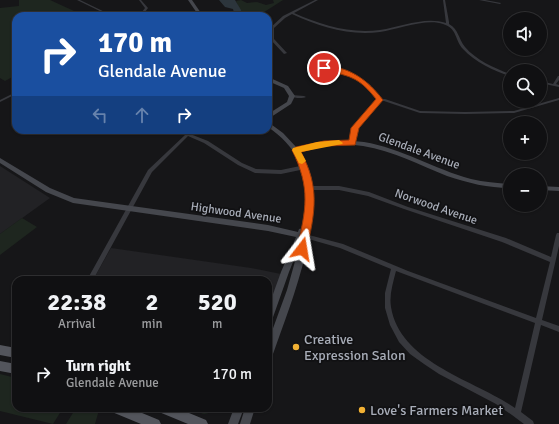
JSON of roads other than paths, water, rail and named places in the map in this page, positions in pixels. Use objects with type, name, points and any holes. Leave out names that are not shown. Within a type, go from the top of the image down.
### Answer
[{"type":"main road","points":[[0,350],[12,352]]},
{"type":"main road","points":[[0,366],[12,368]]},
{"type":"main road","points":[[126,412],[155,424]]},
{"type":"main road","points":[[173,412],[202,424]]},
{"type":"street","points":[[78,0],[104,12]]},
{"type":"street","points":[[140,0],[147,8],[144,12]]},
{"type":"street","points":[[190,0],[198,12]]},
{"type":"street","points":[[272,29],[278,22],[292,13],[317,0]]},
{"type":"street","points":[[444,0],[448,22],[447,25]]},
{"type":"street","points":[[480,0],[500,3]]},
{"type":"street","points":[[292,13],[318,25],[354,32],[380,32],[430,22],[447,25],[455,30],[463,47],[470,54],[486,64],[503,71]]},
{"type":"street","points":[[272,39],[286,53]]},
{"type":"street","points":[[311,68],[334,70],[351,74],[369,86],[380,100]]},
{"type":"street","points":[[554,84],[559,77]]},
{"type":"street","points":[[272,81],[286,87],[292,96]]},
{"type":"street","points":[[547,83],[559,86]]},
{"type":"street","points":[[0,101],[12,95]]},
{"type":"street","points":[[292,96],[304,97]]},
{"type":"street","points":[[272,114],[289,102],[292,96]]},
{"type":"street","points":[[352,143],[355,128],[377,101],[380,100],[420,112],[465,113],[514,112],[559,99]]},
{"type":"street","points":[[272,127],[286,138],[296,150],[305,168],[310,188],[310,210],[295,274],[272,342]]},
{"type":"street","points":[[92,276],[152,168],[187,135],[213,146],[240,164],[255,171],[270,172],[305,168]]},
{"type":"street","name":"Glendale Avenue","points":[[296,150],[324,144],[352,143],[387,150],[473,182],[503,185]]},
{"type":"street","name":"Highwood Avenue","points":[[0,160],[39,185],[63,197],[86,203],[268,228],[341,246],[394,268],[559,329]]},
{"type":"street","name":"Norwood Avenue","points":[[310,188],[339,188],[369,194],[406,208],[504,240],[552,260]]},
{"type":"street","points":[[547,188],[559,189]]},
{"type":"street","points":[[517,413],[559,235]]},
{"type":"street","points":[[272,309],[285,272],[303,236]]},
{"type":"street","points":[[394,268],[388,292],[388,307],[392,323],[404,342],[415,354],[433,367],[500,402],[530,424]]},
{"type":"street","points":[[233,424],[238,412]]},
{"type":"street","points":[[245,424],[249,412]]},
{"type":"place","name":"Creative Expression Salon","points":[[296,347]]},
{"type":"place","name":"Love's Farmers Market","points":[[362,410]]}]
